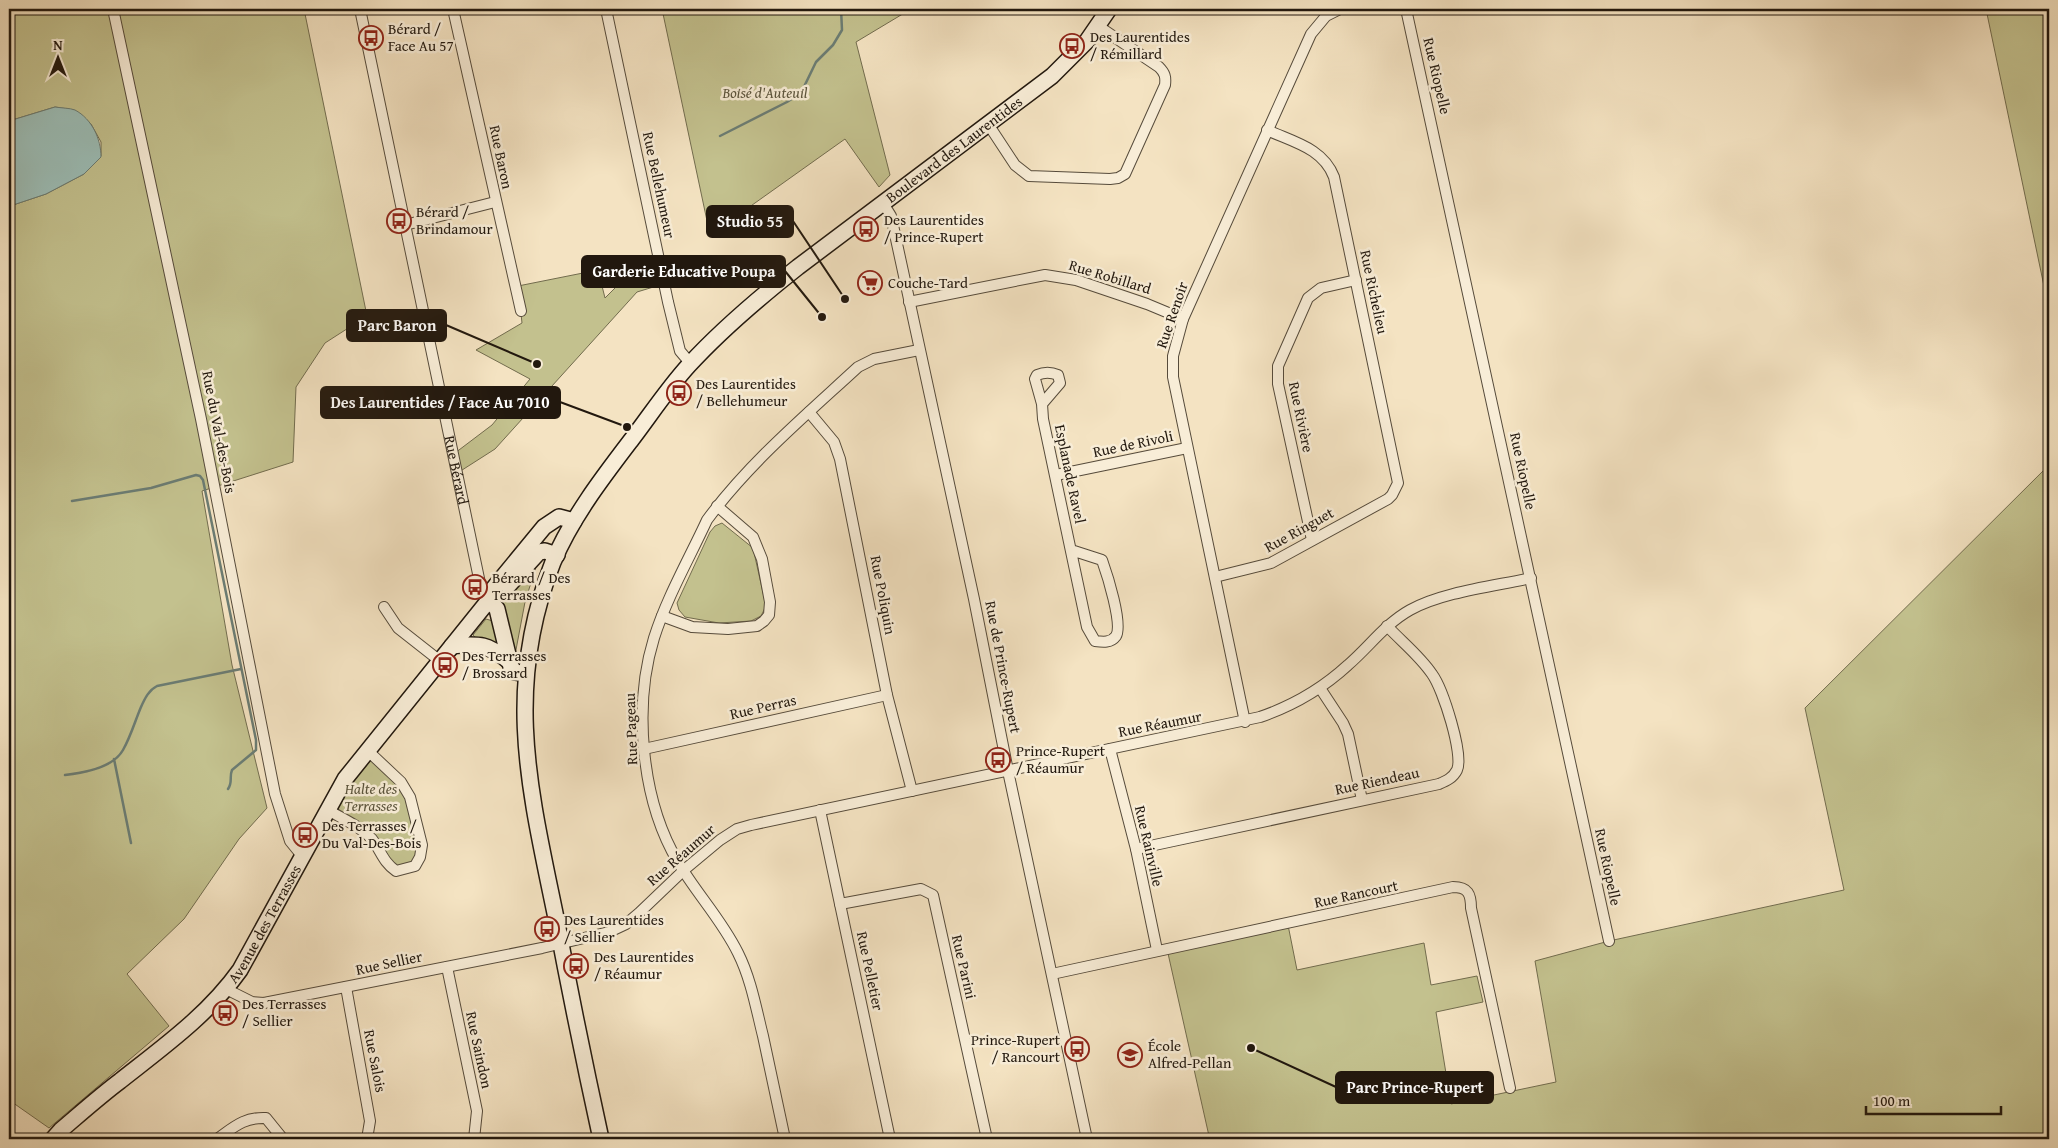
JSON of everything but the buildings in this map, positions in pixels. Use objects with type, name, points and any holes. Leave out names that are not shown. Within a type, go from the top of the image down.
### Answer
[{"type":"street","name":"Rue du Val-des-Bois","points":[[113,9],[201,419],[275,794],[290,841],[303,857]]},
{"type":"street","name":"Rue Bérard","points":[[360,9],[481,588],[497,609],[510,662]]},
{"type":"street","name":"Rue Baron","points":[[453,9],[521,312]]},
{"type":"street","name":"Rue Bellehumeur","points":[[606,9],[668,302],[680,351],[691,364]]},
{"type":"street","name":"Boulevard des Laurentides","points":[[601,1139],[529,784],[524,728],[526,674],[536,618],[557,554],[574,521],[622,452],[691,364],[766,293],[1060,70],[1081,48],[1109,9]]},
{"type":"street","name":"Rue Renoir","points":[[1245,722],[1187,448],[1172,365],[1176,342],[1184,319],[1310,34],[1326,16],[1340,9]]},
{"type":"street","name":"Rue Riopelle","points":[[1406,9],[1609,941]]},
{"type":"street","points":[[988,124],[1015,165],[1029,176],[1110,179],[1118,178],[1125,174],[1165,85],[1166,78],[1159,67],[1098,26]]},
{"type":"street","name":"Rue Richelieu","points":[[1268,130],[1317,152],[1330,166],[1334,177],[1398,475],[1398,482],[1392,495]]},
{"type":"street","points":[[405,225],[495,202]]},
{"type":"street","name":"Rue de Prince-Rupert","points":[[883,203],[891,216],[974,599],[1008,771],[1087,1139]]},
{"type":"street","name":"Rue Robillard","points":[[909,302],[1046,275],[1076,280],[1147,304],[1184,319]]},
{"type":"street","name":"Rue Rivière","points":[[1312,540],[1278,384],[1278,366],[1308,298],[1321,288],[1356,280]]},
{"type":"street","name":"Rue Pageau","points":[[785,1139],[752,986],[738,953],[712,909],[678,861],[665,834],[652,797],[644,749],[645,686],[654,640],[662,616],[707,520],[717,506],[735,484],[858,367],[874,359],[919,350]]},
{"type":"street","name":"Esplanade Ravel","points":[[1042,404],[1043,419],[1087,626],[1091,637],[1095,641],[1105,642],[1112,640],[1117,634],[1118,626],[1110,580],[1102,560],[1071,550]]},
{"type":"street","name":"Rue Poliquin","points":[[809,412],[834,442],[840,459],[887,695],[912,791]]},
{"type":"street","name":"Rue de Rivoli","points":[[1056,475],[1187,448]]},
{"type":"street","name":"Rue Ringuet","points":[[1215,577],[1262,567],[1392,495]]},
{"type":"street","points":[[662,616],[692,627],[728,629],[757,626],[769,615],[770,602],[762,558],[753,537],[717,506]]},
{"type":"street","name":"Avenue des Terrasses","points":[[53,1139],[119,1081],[178,1037],[226,989],[240,970],[345,779],[489,600],[493,589],[547,524],[559,517],[574,521]]},
{"type":"street","name":"Avenue des Terrasses","points":[[489,600],[500,595],[539,552],[546,551],[557,554]]},
{"type":"street","name":"Rue Réaumur","points":[[561,944],[603,934],[626,924],[684,870],[720,840],[737,829],[1245,722],[1272,713],[1320,688],[1349,665],[1387,626],[1412,609],[1431,601],[1531,578]]},
{"type":"street","points":[[384,607],[398,628],[440,661]]},
{"type":"street","name":"Rue Riendeau","points":[[1136,849],[1439,784],[1450,780],[1457,770],[1458,758],[1447,705],[1439,684],[1426,666],[1387,626]]},
{"type":"street","points":[[452,646],[483,645],[494,650],[510,662],[513,670],[526,674]]},
{"type":"street","points":[[1320,688],[1348,734],[1362,800]]},
{"type":"street","name":"Rue Perras","points":[[644,749],[887,695]]},
{"type":"street","name":"Rue Rainville","points":[[1110,749],[1136,849],[1157,950]]},
{"type":"street","points":[[328,810],[363,830],[373,841],[386,864],[396,871],[415,866],[420,857],[422,845],[410,797],[401,782],[367,750]]},
{"type":"street","name":"Rue Pelletier","points":[[820,810],[890,1139]]},
{"type":"street","name":"Rue Rancourt","points":[[1052,974],[1157,950],[1461,887],[1468,891],[1471,897],[1471,908],[1510,1088]]},
{"type":"street","name":"Rue Parini","points":[[840,904],[921,889],[933,895],[987,1139]]},
{"type":"street","name":"Rue Sellier","points":[[226,989],[252,1002],[264,1003],[561,944]]},
{"type":"street","name":"Rue Saindon","points":[[447,966],[477,1111],[474,1139]]},
{"type":"street","name":"Rue Salois","points":[[346,987],[370,1121],[367,1139]]},
{"type":"street","points":[[217,1139],[237,1124],[252,1118],[266,1118],[283,1139]]},
{"type":"green space","points":[[9,9],[304,9],[367,316],[325,343],[296,387],[293,462],[202,491],[232,665],[267,808],[239,839],[184,919],[127,974],[169,1026],[49,1128],[9,1100],[9,204],[13,205],[46,194],[84,174],[101,156],[101,142],[91,124],[74,110],[55,107],[9,121]]},
{"type":"green space","name":"Boisé d'Auteuil","points":[[662,9],[911,9],[856,42],[890,175],[879,187],[845,139],[710,235]]},
{"type":"green space","points":[[1986,9],[2049,9],[2049,310]]},
{"type":"green space","points":[[655,260],[660,285],[637,292],[495,449],[459,472],[455,453],[492,425],[530,379],[476,350],[522,323],[518,286],[598,270],[605,298],[634,269]]},
{"type":"green space","points":[[2049,465],[2049,1136],[2044,1139],[1198,1139],[1209,1136],[1167,949],[1288,925],[1297,970],[1424,943],[1431,985],[1477,976],[1483,1002],[1436,1012],[1451,1104],[1556,1082],[1535,961],[1609,941],[1844,890],[1805,708]]},
{"type":"green space","points":[[722,523],[753,548],[766,606],[761,616],[751,621],[719,623],[685,617],[679,610],[677,603],[710,532],[715,526]]},
{"type":"green space","points":[[539,557],[525,602],[515,655],[501,606],[506,596]]},
{"type":"green space","points":[[486,619],[493,621],[496,643],[476,638],[473,635]]},
{"type":"green space","name":"Halte des Terrasses","points":[[367,750],[401,782],[420,857],[396,871],[373,841],[328,810]]},
{"type":"water","points":[[55,107],[75,110],[91,124],[99,143],[101,157],[84,174],[46,194],[13,205],[9,204],[9,121]]},
{"type":"waterway","points":[[720,136],[801,93],[816,62],[833,45],[842,30],[841,9]]},
{"type":"waterway","points":[[72,501],[151,488],[196,475],[200,476],[203,480],[256,740],[256,750],[232,770],[228,789]]},
{"type":"waterway","points":[[65,775],[97,768],[118,756],[123,750],[144,700],[149,692],[157,686],[241,669]]},
{"type":"waterway","points":[[114,759],[131,843]]},
{"type":"place","name":"Bérard / Face Au 57","points":[[371,38]]},
{"type":"place","name":"Des Laurentides / Rémillard","points":[[1072,46]]},
{"type":"place","name":"Bérard / Brindamour","points":[[399,221]]},
{"type":"place","name":"Des Laurentides / Prince-Rupert","points":[[866,229]]},
{"type":"place","name":"Couche-Tard","points":[[870,283]]},
{"type":"place","name":"Studio 55","points":[[845,299]]},
{"type":"place","name":"Garderie Educative Poupa","points":[[822,317]]},
{"type":"place","name":"Parc Baron","points":[[537,364]]},
{"type":"place","name":"Des Laurentides / Bellehumeur","points":[[679,393]]},
{"type":"place","name":"Des Laurentides / Face Au 7010","points":[[627,427]]},
{"type":"place","name":"Bérard / Des Terrasses","points":[[475,587]]},
{"type":"place","name":"Des Terrasses / Brossard","points":[[445,665]]},
{"type":"place","name":"Prince-Rupert / Réaumur","points":[[998,760]]},
{"type":"place","name":"Des Terrasses / Du Val-Des-Bois","points":[[305,835]]},
{"type":"place","name":"Des Laurentides / Sellier","points":[[547,929]]},
{"type":"place","name":"Des Laurentides / Réaumur","points":[[576,966]]},
{"type":"place","name":"Des Terrasses / Sellier","points":[[225,1013]]},
{"type":"place","name":"Parc Prince-Rupert","points":[[1251,1048]]},
{"type":"place","name":"Prince-Rupert / Rancourt","points":[[1077,1049]]},
{"type":"place","name":"École Alfred-Pellan","points":[[1130,1055]]}]
